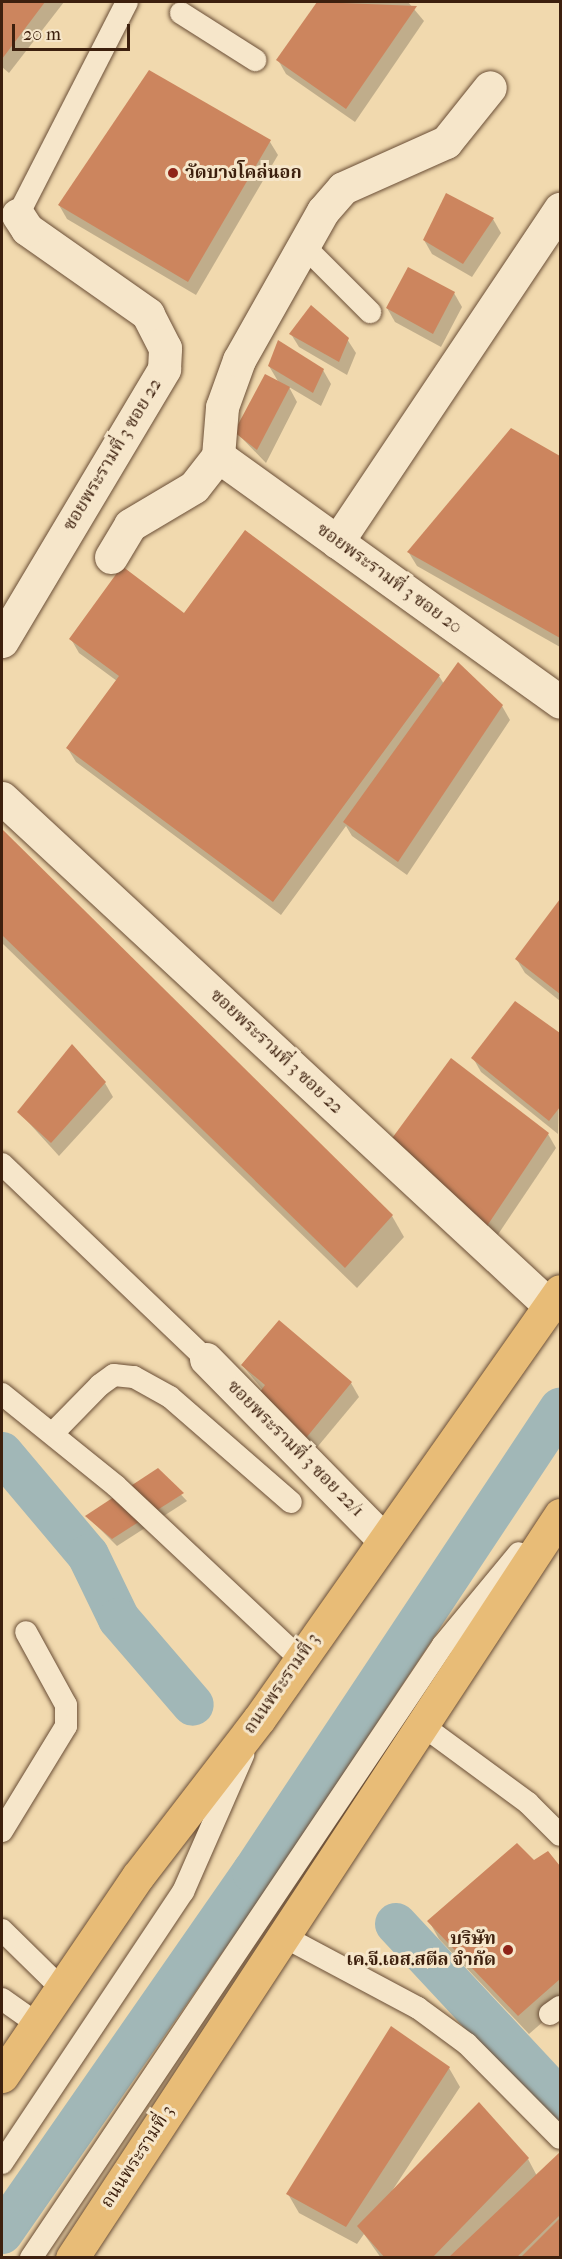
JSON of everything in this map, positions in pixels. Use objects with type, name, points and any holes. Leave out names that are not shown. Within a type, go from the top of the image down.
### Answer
[{"type":"main road","name":"ถนนพระรามที่ 3","points":[[2,2076],[60,1987],[259,1719],[299,1658],[555,1298]]},
{"type":"main road","name":"ถนนพระรามที่ 3","points":[[72,2258],[561,1515]]},
{"type":"street","points":[[111,557],[130,525],[194,487],[218,456],[222,406],[239,360],[303,245],[343,188],[446,142],[490,87]]},
{"type":"street","points":[[337,542],[561,209]]},
{"type":"street","name":"ซอยพระรามที่ 3 ซอย 22","points":[[2,641],[164,369],[165,348],[148,314],[27,229],[18,215]]},
{"type":"street","name":"ซอยพระรามที่ 3 ซอย 20","points":[[218,456],[561,702]]},
{"type":"street","name":"ซอยพระรามที่ 3 ซอย 22","points":[[2,798],[555,1298]]},
{"type":"street","name":"ซอยพระรามที่ 3 ซอย 22/1","points":[[206,1359],[384,1539]]},
{"type":"lane","points":[[18,215],[127,2]]},
{"type":"lane","points":[[181,13],[255,60]]},
{"type":"lane","points":[[303,245],[370,312]]},
{"type":"lane","points":[[2,1164],[206,1359]]},
{"type":"lane","points":[[53,1434],[107,1380],[134,1377],[170,1397],[291,1502]]},
{"type":"lane","points":[[2,1394],[53,1434],[299,1658]]},
{"type":"lane","points":[[31,2258],[443,1645],[561,1504]]},
{"type":"lane","points":[[2,1832],[66,1726],[66,1705],[26,1632]]},
{"type":"lane","points":[[2,2163],[183,1892],[259,1719]]},
{"type":"lane","points":[[422,1725],[528,1803],[561,1835]]},
{"type":"lane","points":[[2,1929],[60,1987]]},
{"type":"lane","points":[[283,1936],[418,2008],[466,2044],[561,2138]]},
{"type":"lane","points":[[2,1999],[36,2023]]},
{"type":"building","points":[[2,2],[45,2],[2,59]]},
{"type":"building","points":[[317,2],[417,6],[346,109],[276,60]]},
{"type":"building","points":[[149,70],[271,140],[188,282],[58,205]]},
{"type":"building","points":[[446,193],[494,218],[463,264],[423,240]]},
{"type":"building","points":[[408,267],[455,292],[433,334],[386,308]]},
{"type":"building","points":[[311,305],[349,338],[339,362],[289,334]]},
{"type":"building","points":[[278,340],[324,369],[313,393],[268,366]]},
{"type":"building","points":[[265,374],[290,387],[257,450],[234,432]]},
{"type":"building","points":[[511,428],[560,456],[560,638],[407,552]]},
{"type":"building","points":[[245,530],[440,675],[273,902],[66,748],[119,676],[69,639],[122,566],[184,613]]},
{"type":"building","points":[[458,662],[503,705],[398,862],[343,822]]},
{"type":"building","points":[[2,829],[393,1215],[345,1268],[2,935]]},
{"type":"building","points":[[560,899],[560,994],[515,959]]},
{"type":"building","points":[[515,1001],[560,1033],[560,1107],[549,1121],[471,1058]]},
{"type":"building","points":[[72,1044],[106,1082],[51,1143],[17,1112]]},
{"type":"building","points":[[451,1058],[549,1133],[487,1226],[390,1141]]},
{"type":"building","points":[[279,1320],[352,1382],[306,1438],[256,1397],[265,1385],[241,1365]]},
{"type":"building","points":[[158,1468],[184,1493],[112,1539],[85,1516]]},
{"type":"building","name":"บริษัท เค.จี.เอส.สตีล จำกัด","points":[[517,1843],[534,1860],[548,1851],[560,1866],[560,1979],[518,2016],[427,1921]]},
{"type":"building","points":[[391,2026],[450,2067],[346,2227],[286,2194]]},
{"type":"building","points":[[479,2102],[529,2158],[432,2258],[385,2258],[357,2226]]},
{"type":"building","points":[[560,2152],[560,2215],[516,2258],[448,2258]]},
{"type":"building","points":[[560,2218],[560,2258],[520,2258]]},
{"type":"waterway","points":[[2,2233],[253,1872],[560,1409]]},
{"type":"waterway","points":[[2,1453],[88,1555],[119,1619],[193,1705]]},
{"type":"waterway","points":[[396,1924],[560,2100]]},
{"type":"place","name":"วัดบางโคล่นอก","points":[[173,173]]},
{"type":"place","name":"บริษัท เค.จี.เอส.สตีล จำกัด","points":[[508,1950]]}]
